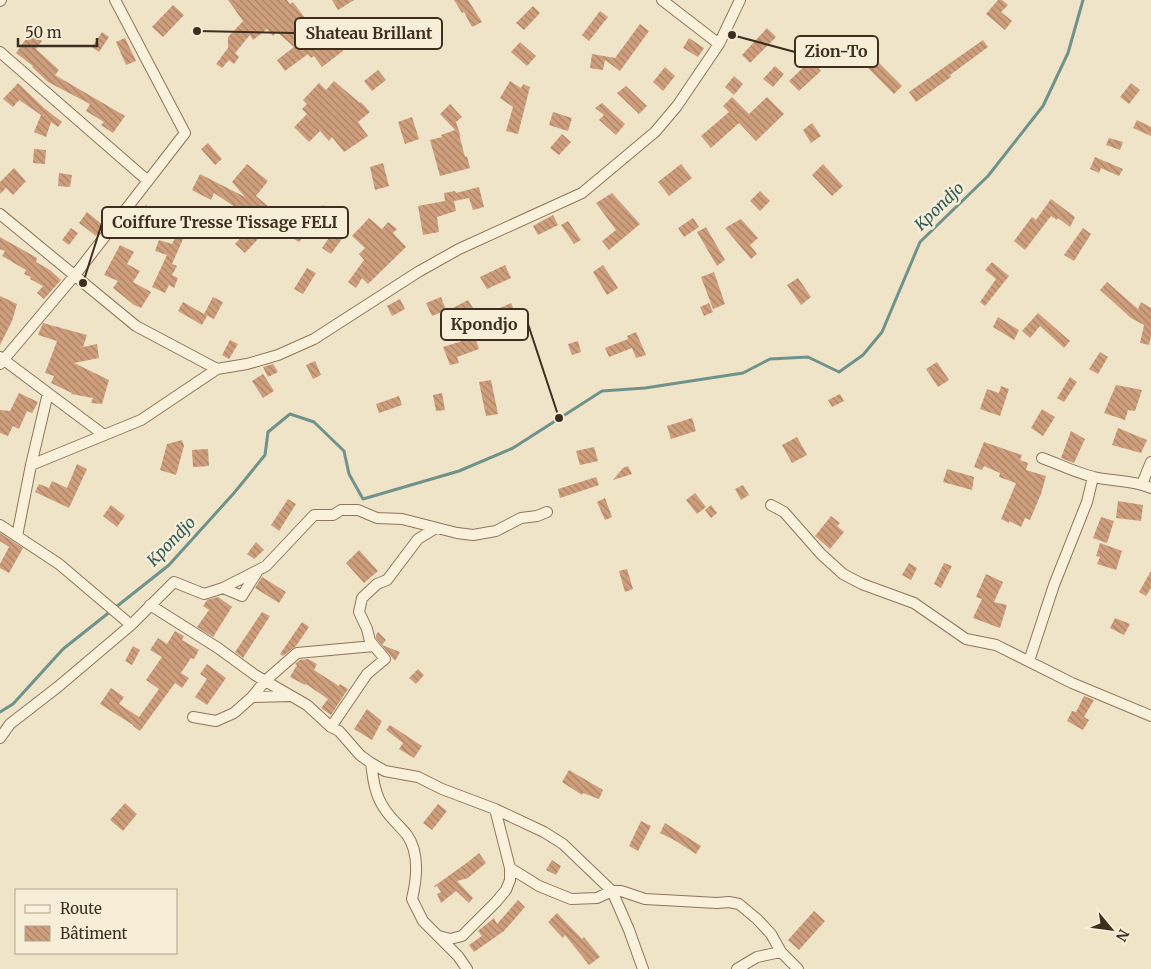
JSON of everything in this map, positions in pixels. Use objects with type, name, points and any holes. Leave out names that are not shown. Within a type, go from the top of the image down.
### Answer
[{"type":"street","points":[[104,435],[1,360],[75,275],[185,133],[115,0]]},
{"type":"street","points":[[662,0],[719,44]]},
{"type":"street","points":[[31,465],[141,420],[217,369],[247,364],[278,355],[314,339],[418,272],[459,249],[582,193],[656,132],[678,106],[719,44],[740,0]]},
{"type":"street","points":[[0,52],[148,181]]},
{"type":"street","points":[[0,214],[136,326],[217,369]]},
{"type":"street","points":[[17,536],[48,393]]},
{"type":"street","points":[[1042,458],[1093,477],[1125,480],[1146,486],[1151,462]]},
{"type":"street","points":[[1029,661],[1054,585],[1087,502],[1093,477]]},
{"type":"street","points":[[771,505],[784,512],[821,554],[843,574],[862,584],[914,603],[966,639],[996,645],[1072,683],[1151,716]]},
{"type":"street","points":[[0,738],[10,724],[59,686],[128,623],[150,606],[174,582],[204,594],[223,588],[257,572],[266,566],[314,516],[333,515],[341,510],[358,510],[377,518],[402,519],[473,535],[496,531],[520,518],[537,516],[547,512]]},
{"type":"street","points":[[0,525],[59,564],[128,623]]},
{"type":"street","points":[[331,727],[367,674],[385,658],[370,641],[359,612],[362,598],[377,584],[387,580],[418,539],[436,528]]},
{"type":"street","points":[[223,588],[242,596],[257,572]]},
{"type":"street","points":[[150,606],[218,648],[265,681],[307,705],[331,727],[339,731],[360,755],[371,764],[385,771],[418,777],[442,789],[495,809],[544,832],[563,844],[612,891],[643,969]]},
{"type":"street","points":[[193,717],[216,721],[234,713],[252,697],[265,681],[298,653],[374,646]]},
{"type":"street","points":[[252,697],[291,696]]},
{"type":"street","points":[[371,764],[374,786],[383,808],[408,836],[416,851],[416,882],[412,899],[423,920],[458,956],[467,969]]},
{"type":"street","points":[[439,936],[450,938],[462,936],[506,890],[510,880],[510,868],[495,809]]},
{"type":"street","points":[[510,868],[538,886],[561,896],[571,898],[597,898],[612,891],[620,891],[645,899],[739,904],[771,934],[781,952],[798,969]]},
{"type":"street","points":[[737,969],[757,957],[781,952]]},
{"type":"building","points":[[228,0],[287,0],[290,4],[293,2],[311,26],[318,21],[333,45],[337,43],[343,51],[322,67],[314,56],[311,58],[308,54],[285,71],[277,60],[294,47],[277,32],[273,36],[267,29],[253,40],[250,35],[235,53],[239,57],[234,64],[229,60],[222,68],[216,64],[228,48],[228,37],[243,21]]},
{"type":"building","points":[[332,0],[354,0],[338,10]]},
{"type":"building","points":[[454,0],[468,0],[482,22],[472,27],[464,12],[462,13]]},
{"type":"building","points":[[998,0],[1002,0],[1008,5],[1001,12],[1012,21],[1005,30],[986,14]]},
{"type":"building","points":[[173,5],[184,15],[163,37],[152,27]]},
{"type":"building","points":[[533,6],[540,13],[524,30],[516,23]]},
{"type":"building","points":[[600,11],[608,17],[589,41],[582,35]]},
{"type":"building","points":[[640,24],[649,31],[620,71],[605,60],[603,70],[590,68],[592,54],[615,58]]},
{"type":"building","points":[[767,28],[776,37],[750,63],[742,55]]},
{"type":"building","points":[[102,32],[109,37],[99,52],[92,47]]},
{"type":"building","points":[[30,33],[42,41],[36,49],[59,70],[55,75],[125,116],[113,133],[101,125],[104,122],[86,111],[90,104],[48,82],[33,66],[16,53]]},
{"type":"building","points":[[125,38],[136,61],[126,65],[116,42]]},
{"type":"building","points":[[689,38],[704,48],[698,57],[683,48]]},
{"type":"building","points":[[983,40],[988,47],[916,102],[909,92]]},
{"type":"building","points":[[520,42],[536,56],[527,66],[511,52]]},
{"type":"building","points":[[871,55],[902,86],[894,94],[863,63]]},
{"type":"building","points":[[811,60],[821,71],[799,91],[789,81]]},
{"type":"building","points":[[775,66],[784,74],[773,87],[763,79]]},
{"type":"building","points":[[665,67],[675,76],[663,91],[653,82]]},
{"type":"building","points":[[378,70],[386,80],[372,91],[364,81]]},
{"type":"building","points":[[734,76],[743,84],[734,95],[725,87]]},
{"type":"building","points":[[334,81],[361,102],[370,112],[358,122],[368,136],[344,152],[332,137],[329,141],[320,131],[309,142],[294,127],[307,114],[302,109],[307,104],[303,100],[319,83],[326,90]]},
{"type":"building","points":[[510,81],[521,88],[523,84],[530,87],[518,134],[506,131],[513,107],[500,98]]},
{"type":"building","points":[[18,83],[62,122],[58,127],[51,122],[46,137],[34,132],[41,115],[19,100],[13,107],[3,99]]},
{"type":"building","points":[[1131,83],[1140,90],[1129,104],[1120,97]]},
{"type":"building","points":[[626,86],[647,106],[639,114],[617,93]]},
{"type":"building","points":[[732,97],[749,114],[767,97],[784,114],[756,141],[739,123],[711,148],[701,136],[729,112],[723,106]]},
{"type":"building","points":[[602,103],[625,124],[616,135],[599,120],[604,115],[595,108]]},
{"type":"building","points":[[450,104],[462,117],[456,122],[465,157],[467,156],[470,168],[440,176],[430,140],[442,137],[441,135],[455,130],[440,114]]},
{"type":"building","points":[[553,112],[572,118],[568,131],[549,125]]},
{"type":"building","points":[[412,117],[419,139],[405,144],[398,122]]},
{"type":"building","points":[[1137,120],[1151,127],[1151,136],[1133,128]]},
{"type":"building","points":[[812,123],[821,136],[811,143],[803,130]]},
{"type":"building","points":[[562,134],[571,142],[559,155],[550,148]]},
{"type":"building","points":[[1109,138],[1123,142],[1120,150],[1106,145]]},
{"type":"building","points":[[208,143],[222,159],[215,165],[201,149]]},
{"type":"building","points":[[34,149],[46,150],[45,164],[33,163]]},
{"type":"building","points":[[1095,157],[1123,169],[1119,176],[1101,168],[1099,173],[1090,169]]},
{"type":"building","points":[[383,163],[389,186],[375,190],[370,167]]},
{"type":"building","points":[[247,164],[268,181],[256,196],[275,212],[266,224],[247,206],[238,216],[231,211],[235,207],[214,193],[211,200],[192,190],[200,174],[245,197],[232,182]]},
{"type":"building","points":[[681,164],[692,178],[669,196],[658,182]]},
{"type":"building","points":[[823,164],[843,186],[832,196],[812,175]]},
{"type":"building","points":[[14,168],[26,181],[13,195],[6,188],[0,194],[0,182]]},
{"type":"building","points":[[59,173],[72,175],[70,187],[58,186]]},
{"type":"building","points":[[479,187],[484,207],[473,210],[469,198],[454,201],[456,211],[437,217],[439,232],[423,235],[418,206],[445,201],[444,193],[455,191],[456,193]]},
{"type":"building","points":[[760,191],[770,201],[760,211],[750,201]]},
{"type":"building","points":[[612,193],[640,224],[609,250],[602,241],[616,230],[596,203]]},
{"type":"building","points":[[1051,199],[1075,217],[1070,227],[1058,218],[1057,220],[1051,216],[1025,250],[1014,241],[1032,217],[1036,220]]},
{"type":"building","points":[[146,205],[158,213],[155,216],[166,224],[159,234],[148,227],[145,230],[134,221]]},
{"type":"building","points":[[323,205],[336,217],[332,222],[347,232],[331,254],[322,248],[331,235],[312,216]]},
{"type":"building","points":[[87,212],[104,226],[96,236],[79,223]]},
{"type":"building","points":[[553,215],[558,225],[538,235],[533,226]]},
{"type":"building","points":[[369,218],[382,229],[388,222],[397,229],[393,233],[406,247],[368,284],[362,278],[356,288],[348,282],[364,260],[359,254],[365,248],[352,236]]},
{"type":"building","points":[[693,218],[699,227],[684,237],[678,228]]},
{"type":"building","points":[[308,219],[314,225],[299,242],[292,238]]},
{"type":"building","points":[[741,219],[758,238],[750,245],[757,254],[751,259],[725,228]]},
{"type":"building","points":[[568,221],[581,240],[574,244],[561,225]]},
{"type":"building","points":[[706,227],[725,260],[717,266],[697,232]]},
{"type":"building","points":[[71,228],[78,233],[69,245],[62,240]]},
{"type":"building","points":[[1083,228],[1091,234],[1074,261],[1064,255]]},
{"type":"building","points":[[248,230],[258,239],[245,253],[235,244]]},
{"type":"building","points":[[176,236],[183,239],[172,264],[177,266],[172,275],[178,278],[174,288],[169,285],[165,293],[152,287],[167,255],[155,251],[159,240],[172,244]]},
{"type":"building","points":[[0,237],[37,258],[36,262],[50,270],[61,280],[44,299],[37,293],[43,286],[24,274],[26,270],[2,256],[5,251],[0,249]]},
{"type":"building","points":[[120,245],[134,252],[127,264],[140,271],[133,282],[151,292],[141,308],[134,305],[113,288],[118,281],[104,275]]},
{"type":"building","points":[[992,262],[1009,276],[985,306],[980,302],[996,279],[985,270]]},
{"type":"building","points":[[505,265],[511,278],[487,289],[480,277]]},
{"type":"building","points":[[603,265],[618,288],[607,295],[593,272]]},
{"type":"building","points":[[307,268],[316,273],[303,294],[294,289]]},
{"type":"building","points":[[714,272],[725,304],[713,309],[701,277]]},
{"type":"building","points":[[798,278],[811,297],[801,305],[787,285]]},
{"type":"building","points":[[1107,282],[1138,309],[1141,302],[1151,308],[1151,337],[1149,345],[1140,343],[1144,325],[1131,318],[1100,290]]},
{"type":"building","points":[[0,296],[17,304],[12,321],[0,345]]},
{"type":"building","points":[[213,297],[223,302],[214,319],[204,314]]},
{"type":"building","points":[[441,297],[446,310],[432,316],[426,303]]},
{"type":"building","points":[[400,299],[405,309],[392,316],[387,306]]},
{"type":"building","points":[[468,300],[476,313],[454,325],[447,311]]},
{"type":"building","points":[[183,302],[207,316],[202,325],[178,311]]},
{"type":"building","points":[[511,303],[520,324],[496,334],[487,314]]},
{"type":"building","points":[[709,303],[713,312],[704,316],[700,307]]},
{"type":"building","points":[[1038,313],[1070,341],[1064,348],[1040,326],[1030,338],[1022,331]]},
{"type":"building","points":[[998,317],[1019,330],[1014,340],[993,327]]},
{"type":"building","points":[[43,323],[87,335],[83,347],[97,344],[99,358],[74,363],[109,380],[102,404],[91,403],[93,398],[71,394],[51,383],[54,376],[45,373],[57,341],[38,335]]},
{"type":"building","points":[[636,332],[646,355],[636,358],[632,348],[609,357],[605,348],[628,339],[627,336]]},
{"type":"building","points":[[475,337],[479,349],[457,357],[459,363],[450,365],[443,347]]},
{"type":"building","points":[[230,340],[238,344],[229,359],[222,355]]},
{"type":"building","points":[[578,341],[581,352],[572,355],[568,344]]},
{"type":"building","points":[[1100,352],[1108,357],[1098,374],[1089,369]]},
{"type":"building","points":[[315,361],[321,375],[313,379],[306,365]]},
{"type":"building","points":[[937,362],[949,380],[938,387],[926,369]]},
{"type":"building","points":[[273,364],[278,372],[268,377],[263,367]]},
{"type":"building","points":[[263,374],[274,391],[263,398],[252,381]]},
{"type":"building","points":[[1070,377],[1077,382],[1064,402],[1057,398]]},
{"type":"building","points":[[491,380],[498,414],[486,416],[479,382]]},
{"type":"building","points":[[1116,385],[1142,390],[1135,411],[1128,410],[1125,420],[1104,413]]},
{"type":"building","points":[[1001,386],[1009,389],[1000,416],[980,409],[987,389],[999,393]]},
{"type":"building","points":[[19,393],[38,402],[32,413],[27,411],[19,429],[13,426],[8,436],[0,433],[0,410],[10,411]]},
{"type":"building","points":[[442,393],[445,410],[436,411],[433,395]]},
{"type":"building","points":[[840,394],[844,401],[832,407],[828,400]]},
{"type":"building","points":[[399,396],[402,405],[379,413],[376,404]]},
{"type":"building","points":[[1042,409],[1055,417],[1043,436],[1031,428]]},
{"type":"building","points":[[692,418],[696,431],[671,439],[667,426]]},
{"type":"building","points":[[1118,428],[1147,440],[1141,453],[1112,445]]},
{"type":"building","points":[[1071,431],[1085,439],[1074,463],[1061,458]]},
{"type":"building","points":[[797,437],[807,455],[792,463],[782,445]]},
{"type":"building","points":[[182,440],[184,446],[176,475],[160,470],[167,444]]},
{"type":"building","points":[[984,442],[1022,455],[1020,460],[1028,463],[1026,470],[1046,476],[1030,520],[1025,518],[1021,527],[1001,519],[1016,483],[999,477],[1000,473],[984,466],[982,470],[974,467]]},
{"type":"building","points":[[594,447],[598,461],[580,465],[576,451]]},
{"type":"building","points":[[208,449],[209,466],[193,467],[192,450]]},
{"type":"building","points":[[77,464],[87,469],[69,508],[35,492],[39,484],[49,488],[52,481],[67,488]]},
{"type":"building","points":[[628,466],[632,474],[613,480],[623,468]]},
{"type":"building","points":[[947,469],[974,477],[972,490],[943,482]]},
{"type":"building","points":[[596,477],[599,485],[560,498],[558,489]]},
{"type":"building","points":[[743,485],[749,495],[741,500],[735,489]]},
{"type":"building","points":[[695,493],[706,507],[697,514],[686,500]]},
{"type":"building","points":[[605,498],[612,517],[605,520],[597,502]]},
{"type":"building","points":[[288,499],[296,504],[279,531],[271,525]]},
{"type":"building","points":[[1118,501],[1143,505],[1141,521],[1116,518]]},
{"type":"building","points":[[111,505],[125,516],[117,527],[103,516]]},
{"type":"building","points":[[711,505],[717,513],[711,518],[705,510]]},
{"type":"building","points":[[831,516],[840,523],[837,526],[844,532],[830,549],[815,536]]},
{"type":"building","points":[[1101,517],[1114,521],[1107,543],[1093,538]]},
{"type":"building","points":[[0,533],[23,548],[9,573],[0,568],[0,564],[9,547],[0,541]]},
{"type":"building","points":[[256,542],[264,550],[254,559],[247,554]]},
{"type":"building","points":[[1100,543],[1122,551],[1116,570],[1097,564],[1100,557],[1096,556]]},
{"type":"building","points":[[359,550],[378,571],[364,583],[346,563]]},
{"type":"building","points":[[909,563],[917,568],[911,580],[902,575]]},
{"type":"building","points":[[944,563],[952,566],[941,588],[934,584]]},
{"type":"building","points":[[627,569],[633,589],[625,592],[619,571]]},
{"type":"building","points":[[1151,571],[1151,588],[1146,596],[1139,592]]},
{"type":"building","points":[[986,574],[1003,582],[994,602],[1007,605],[1000,628],[973,618],[982,599],[976,597]]},
{"type":"building","points":[[262,577],[286,592],[279,603],[255,588]]},
{"type":"building","points":[[218,597],[232,607],[213,637],[197,627],[209,610],[203,606],[207,600]]},
{"type":"building","points":[[262,612],[270,616],[243,658],[235,652]]},
{"type":"building","points":[[1115,618],[1130,624],[1124,635],[1110,628]]},
{"type":"building","points":[[302,622],[309,627],[296,646],[283,656],[280,654]]},
{"type":"building","points":[[175,631],[184,636],[182,640],[199,650],[194,659],[191,658],[181,673],[189,678],[182,688],[175,683],[140,731],[100,704],[111,688],[124,697],[119,704],[139,717],[159,689],[146,680],[162,657],[150,650],[158,638],[167,644]]},
{"type":"building","points":[[378,632],[386,640],[382,645],[400,652],[395,661],[376,638]]},
{"type":"building","points":[[133,646],[140,650],[132,665],[125,661]]},
{"type":"building","points":[[308,659],[317,664],[314,670],[339,686],[340,684],[348,689],[331,715],[321,708],[328,699],[306,684],[290,677],[297,665],[295,664],[300,660]]},
{"type":"building","points":[[207,664],[226,678],[207,705],[195,697],[207,679],[200,674]]},
{"type":"building","points":[[418,669],[424,675],[416,684],[409,678]]},
{"type":"building","points":[[1084,696],[1094,700],[1084,717],[1089,720],[1083,730],[1067,721],[1072,711],[1076,712]]},
{"type":"building","points":[[367,709],[382,721],[372,740],[354,729]]},
{"type":"building","points":[[390,725],[422,746],[414,758],[399,749],[403,743],[386,730]]},
{"type":"building","points":[[569,770],[603,790],[599,799],[583,793],[582,795],[562,782]]},
{"type":"building","points":[[125,803],[137,814],[123,831],[110,820]]},
{"type":"building","points":[[438,804],[447,811],[432,830],[423,823]]},
{"type":"building","points":[[641,821],[651,826],[638,851],[629,846]]},
{"type":"building","points":[[665,823],[701,846],[696,854],[660,833]]},
{"type":"building","points":[[479,853],[486,863],[468,878],[457,881],[473,898],[469,903],[456,891],[441,903],[437,894],[441,892],[437,886],[433,887]]},
{"type":"building","points":[[552,860],[561,866],[556,875],[546,870]]},
{"type":"building","points":[[518,900],[525,907],[504,931],[474,952],[469,945],[482,936],[478,931],[494,918],[497,924]]},
{"type":"building","points":[[814,911],[825,921],[799,950],[788,940]]},
{"type":"building","points":[[557,913],[582,939],[584,937],[600,957],[589,965],[565,935],[563,938],[548,922]]},
{"type":"waterway","name":"Kpondjo","points":[[0,712],[13,704],[63,649],[169,565],[234,493],[265,455],[268,432],[290,414],[314,422],[344,451],[349,474],[363,499],[459,471],[513,448],[602,391],[645,388],[743,373],[770,359],[808,357],[839,372],[863,355],[882,332],[920,242],[988,176],[1043,106],[1068,53],[1083,0]]},
{"type":"place","name":"Shateau Brillant","points":[[197,31]]},
{"type":"place","name":"Zion-To","points":[[732,35]]},
{"type":"place","name":"Coiffure Tresse Tissage FELI","points":[[83,283]]},
{"type":"place","name":"Kpondjo","points":[[559,418]]}]
